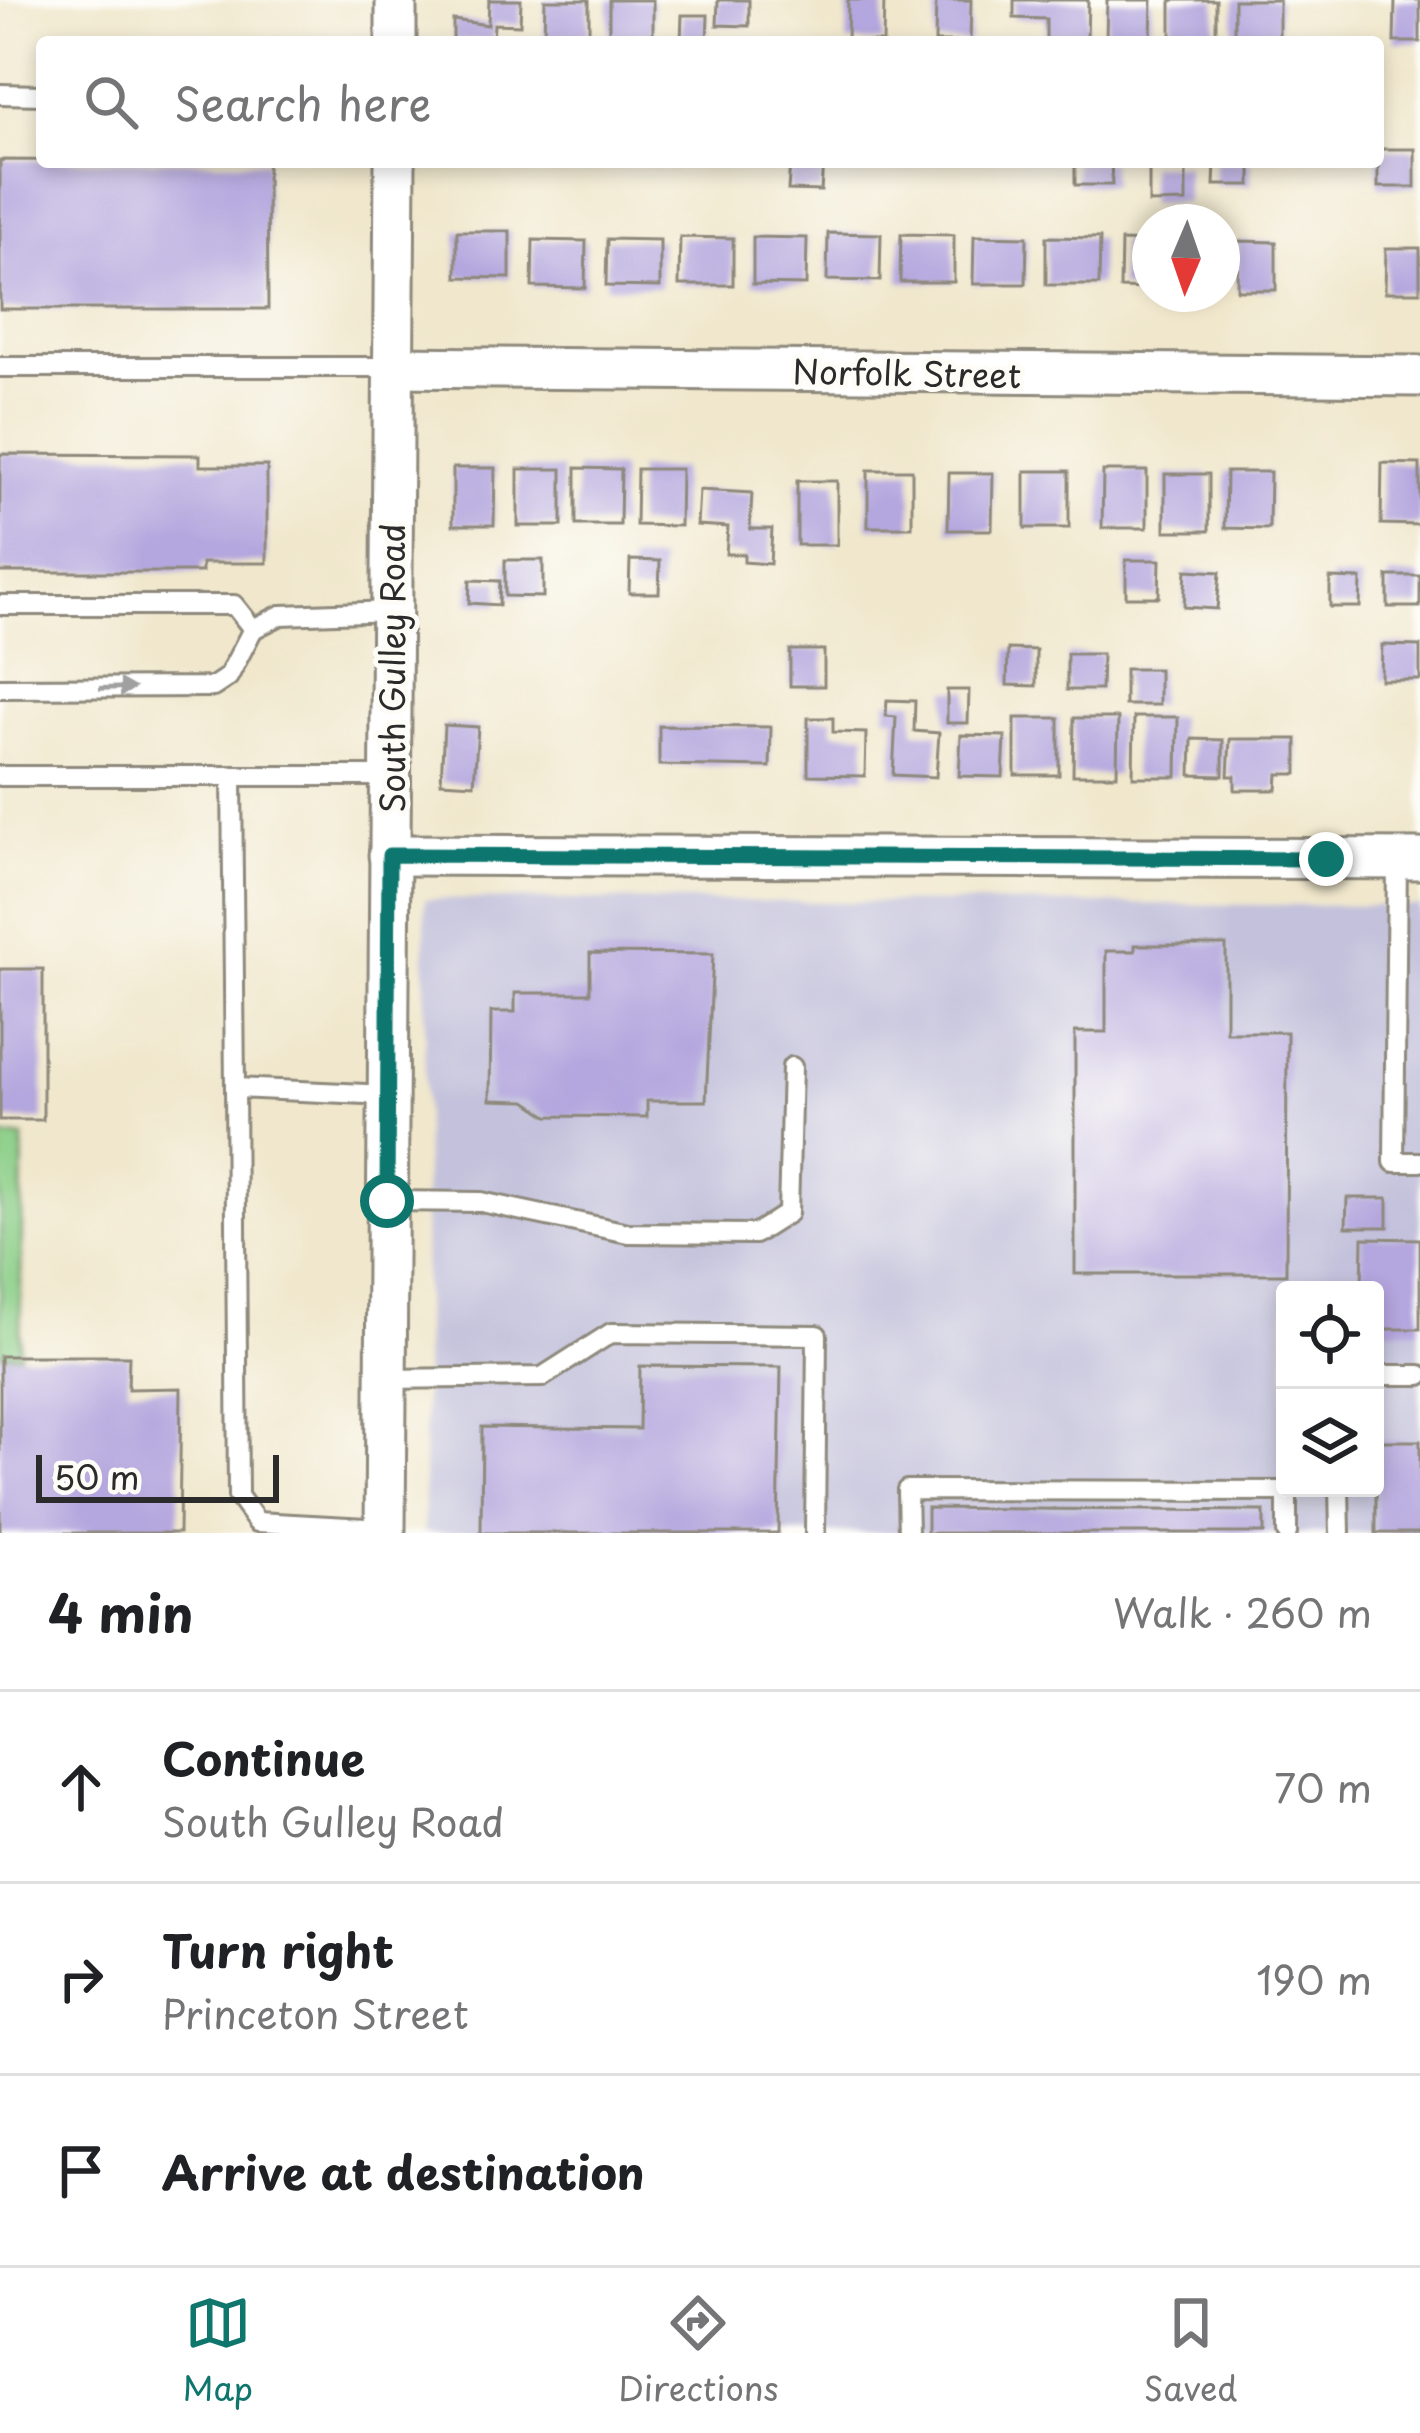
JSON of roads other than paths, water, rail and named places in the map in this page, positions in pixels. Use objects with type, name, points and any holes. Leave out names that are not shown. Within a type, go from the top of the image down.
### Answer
[{"type":"street","points":[[396,0],[396,36]]},
{"type":"street","name":"South Gulley Road","points":[[385,1531],[395,168]]},
{"type":"street","name":"Norfolk Street","points":[[393,368],[1420,376]]},
{"type":"street","points":[[389,855],[1408,860]]},
{"type":"lane","points":[[0,94],[36,95]]},
{"type":"lane","points":[[0,367],[393,368]]},
{"type":"lane","points":[[0,604],[234,605],[253,629]]},
{"type":"lane","points":[[0,688],[213,687],[228,677],[253,629],[280,615],[392,611]]},
{"type":"lane","points":[[0,776],[390,776]]},
{"type":"lane","points":[[232,776],[238,1496],[255,1528],[385,1531]]},
{"type":"lane","points":[[1408,860],[1394,1162],[1420,1162]]},
{"type":"lane","points":[[387,1201],[482,1202],[628,1233],[754,1234],[788,1213],[792,1067]]},
{"type":"lane","points":[[236,1088],[388,1095]]},
{"type":"lane","points":[[385,1379],[542,1377],[611,1334],[817,1335],[815,1533]]},
{"type":"lane","points":[[1384,1376],[1420,1375]]},
{"type":"lane","points":[[908,1533],[907,1490],[1287,1491],[1287,1533]]},
{"type":"lane","points":[[1339,1497],[1340,1533]]}]
